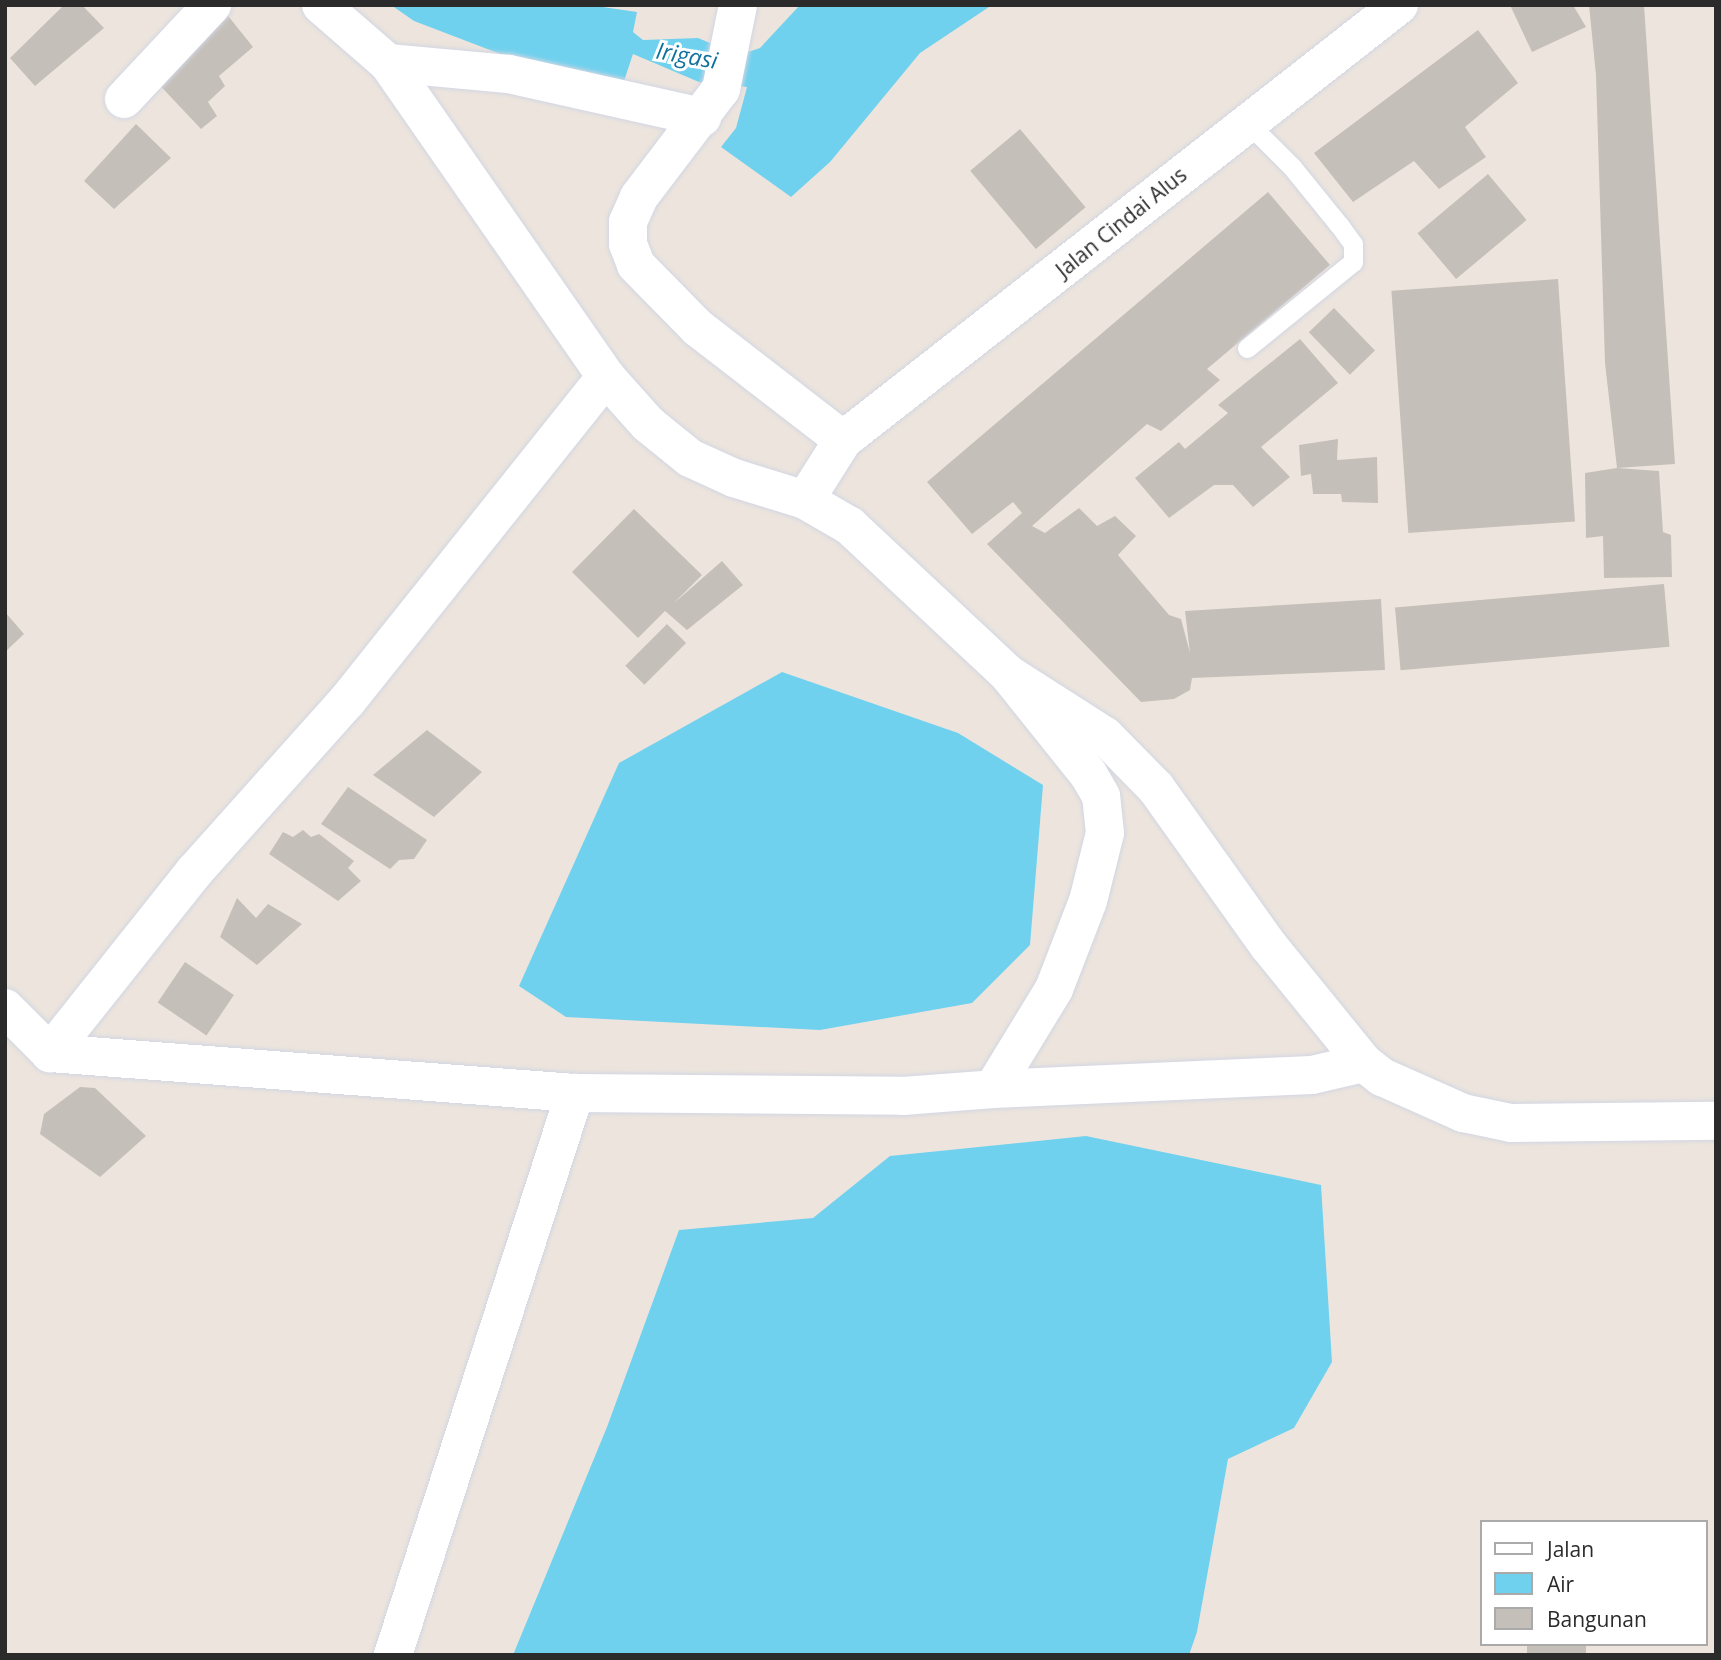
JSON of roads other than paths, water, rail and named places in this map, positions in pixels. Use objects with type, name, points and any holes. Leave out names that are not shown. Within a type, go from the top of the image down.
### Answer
[{"type":"street","points":[[124,99],[212,5]]},
{"type":"street","points":[[321,5],[388,63],[606,377],[648,424],[690,458],[734,478],[805,500],[850,526],[1008,674],[1089,775],[1101,796],[1105,833],[1088,901],[1054,989],[993,1089]]},
{"type":"street","name":"Jalan Cindai Alus","points":[[805,500],[843,440],[1399,5]]},
{"type":"street","points":[[739,8],[712,103],[639,197],[628,222],[628,244],[636,265],[698,328],[843,440]]},
{"type":"street","points":[[388,63],[509,74],[712,103]]},
{"type":"street","points":[[50,1054],[194,872],[347,701],[606,377]]},
{"type":"street","points":[[1008,674],[1105,736],[1156,788],[1268,945],[1364,1063],[1382,1077],[1463,1113],[1511,1123],[1716,1121]]},
{"type":"street","points":[[5,1008],[50,1054],[575,1093],[903,1096],[993,1089],[1312,1075],[1364,1063]]},
{"type":"street","points":[[393,1655],[575,1093]]},
{"type":"lane","points":[[1247,348],[1353,262],[1353,244],[1339,225],[1292,167],[1248,124]]},
{"type":"water","name":"Irigasi","points":[[391,5],[589,5],[637,12],[633,32],[643,40],[698,38],[739,55],[760,48],[800,5],[992,5],[920,53],[830,162],[791,197],[721,147],[736,128],[747,87],[699,82],[633,54],[624,81],[503,55],[414,21]]},
{"type":"water","points":[[782,672],[958,733],[1043,785],[1030,945],[972,1003],[820,1030],[566,1017],[519,986],[619,763]]},
{"type":"water","points":[[1086,1136],[1321,1185],[1332,1362],[1294,1428],[1228,1459],[1197,1632],[1189,1655],[513,1655],[607,1427],[679,1230],[813,1218],[890,1156]]}]
